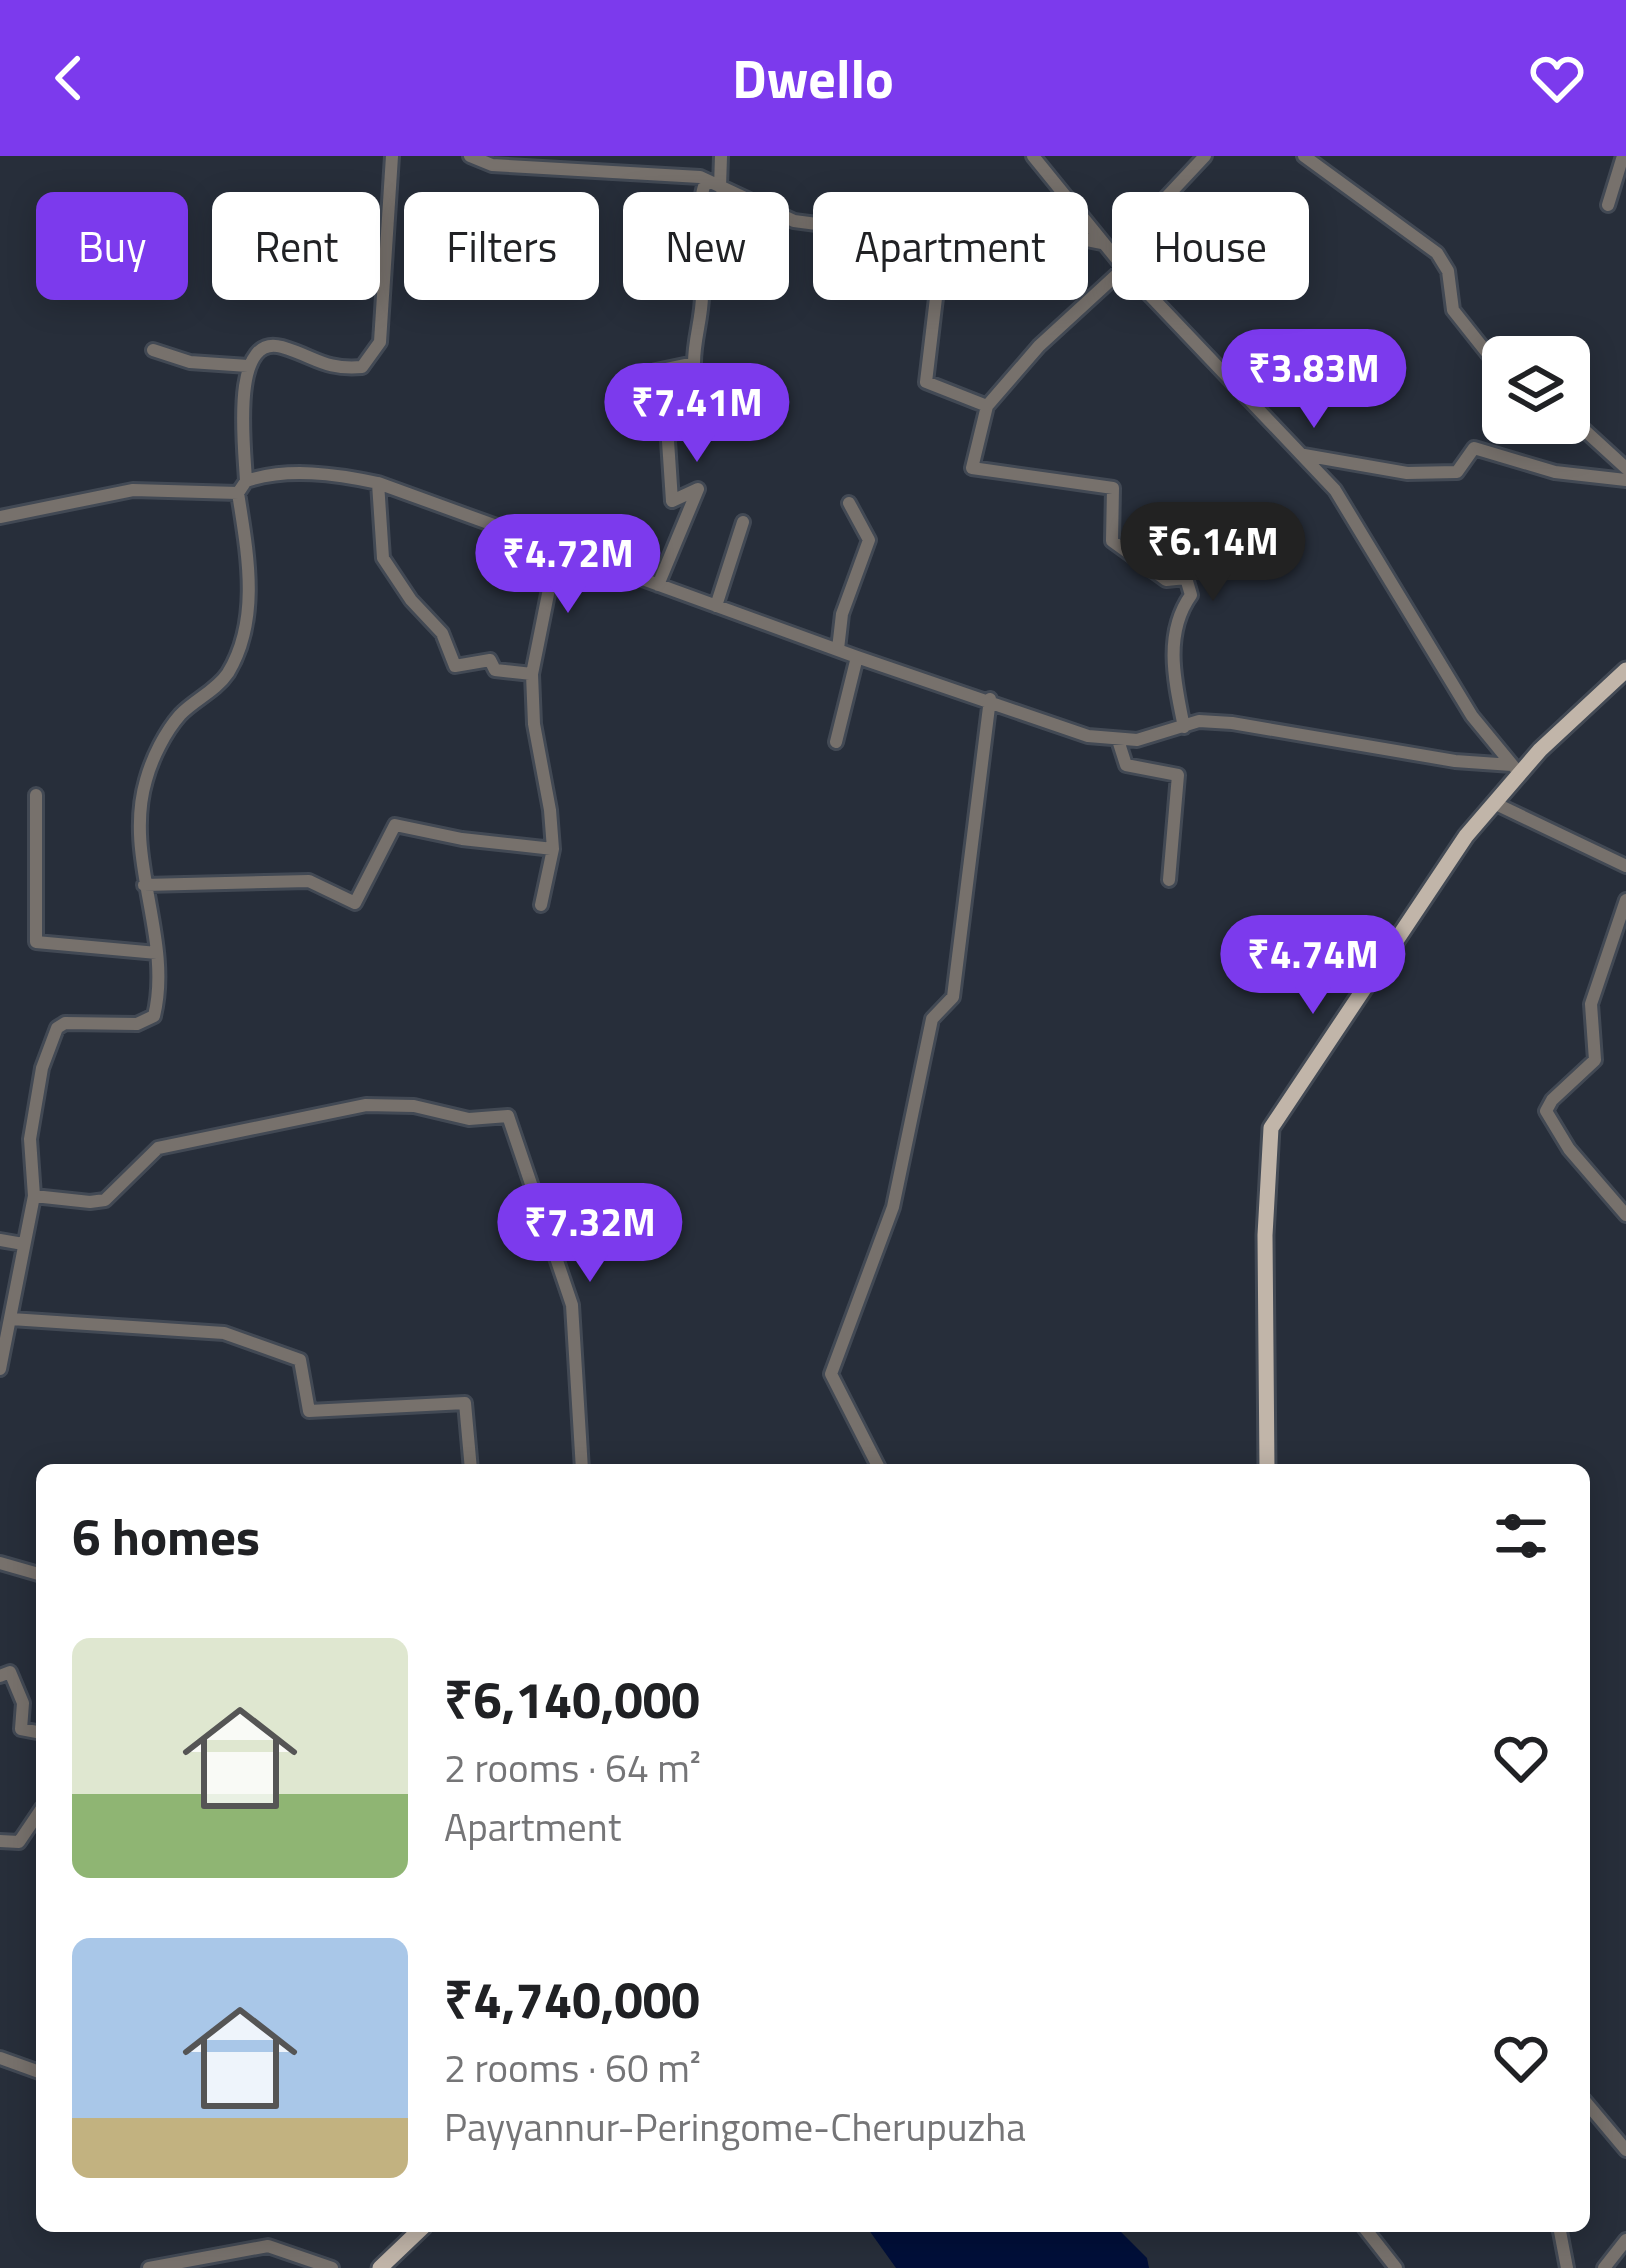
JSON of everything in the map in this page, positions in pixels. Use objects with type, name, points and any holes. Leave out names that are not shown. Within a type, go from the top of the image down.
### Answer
[{"type":"main road","points":[[1267,1464],[1264,1235],[1271,1128],[1438,873],[1516,768],[1626,670]]},
{"type":"main road","points":[[380,2268],[418,2232]]},
{"type":"street","points":[[0,1369],[34,1196],[30,1138],[42,1068],[57,1028],[77,1022],[137,1024],[154,1016],[158,953],[144,885],[140,820],[145,781],[181,715],[228,672],[240,638],[251,579],[242,487],[248,366],[268,345],[335,369],[362,367],[380,342],[392,156]]},
{"type":"street","points":[[470,156],[492,165],[706,180],[794,221],[813,224]]},
{"type":"street","points":[[720,187],[721,156]]},
{"type":"street","points":[[1033,156],[1112,254]]},
{"type":"street","points":[[1108,249],[1205,156]]},
{"type":"street","points":[[1304,156],[1438,253],[1448,271],[1454,310],[1482,346]]},
{"type":"street","points":[[1608,205],[1623,156]]},
{"type":"street","points":[[658,585],[698,489],[672,501],[668,440],[676,412],[656,370],[694,362],[702,296],[699,217],[706,180]]},
{"type":"street","points":[[1088,245],[1108,249]]},
{"type":"street","points":[[1112,279],[1039,346],[987,406],[972,468],[1113,488],[1112,541],[1166,580],[1186,578],[1191,595],[1178,614],[1173,671],[1184,727]]},
{"type":"street","points":[[936,300],[926,382],[987,406]]},
{"type":"street","points":[[1155,300],[1335,490],[1472,716],[1516,768]]},
{"type":"street","points":[[153,350],[190,362],[248,366]]},
{"type":"street","points":[[1590,435],[1626,468]]},
{"type":"street","points":[[1303,455],[1421,474],[1457,472],[1474,448],[1555,472],[1626,480]]},
{"type":"street","points":[[0,517],[133,490],[242,487],[271,474],[340,475],[378,483],[1088,736],[1137,740],[1199,721],[1232,723],[1516,768]]},
{"type":"street","points":[[378,483],[383,558],[411,600],[442,634],[455,666],[490,661],[495,670],[532,674]]},
{"type":"street","points":[[838,649],[842,614],[868,540],[849,502]]},
{"type":"street","points":[[716,606],[743,522]]},
{"type":"street","points":[[541,905],[553,849],[532,674],[557,549]]},
{"type":"street","points":[[836,742],[857,657]]},
{"type":"street","points":[[877,1464],[831,1374],[893,1207],[932,1019],[953,997],[990,699]]},
{"type":"street","points":[[1118,740],[1126,765],[1178,775],[1169,880]]},
{"type":"street","points":[[36,794],[36,942],[158,953]]},
{"type":"street","points":[[1494,802],[1626,866]]},
{"type":"street","points":[[144,885],[310,881],[355,903],[395,825],[462,839],[553,849]]},
{"type":"street","points":[[1626,900],[1591,1004],[1595,1060],[1546,1111],[1569,1148],[1626,1215]]},
{"type":"street","points":[[34,1196],[105,1200],[158,1148],[366,1105],[415,1106],[469,1120],[508,1116],[572,1305],[582,1464]]},
{"type":"street","points":[[0,1240],[23,1244]]},
{"type":"street","points":[[11,1319],[224,1333],[300,1360],[310,1412],[465,1403],[471,1464]]},
{"type":"street","points":[[0,1563],[36,1573]]},
{"type":"street","points":[[0,1676],[10,1672],[23,1702],[21,1729],[36,1732]]},
{"type":"street","points":[[0,1841],[19,1842],[36,1817]]},
{"type":"street","points":[[0,2058],[36,2071]]},
{"type":"street","points":[[1590,2107],[1626,2150]]},
{"type":"street","points":[[1368,2232],[1396,2268]]},
{"type":"street","points":[[1559,2232],[1567,2268]]},
{"type":"street","points":[[1604,2268],[1626,2240]]},
{"type":"street","points":[[149,2268],[268,2246],[332,2268]]},
{"type":"water","points":[[870,2232],[1121,2232],[1147,2258],[1149,2268],[896,2268]]}]
